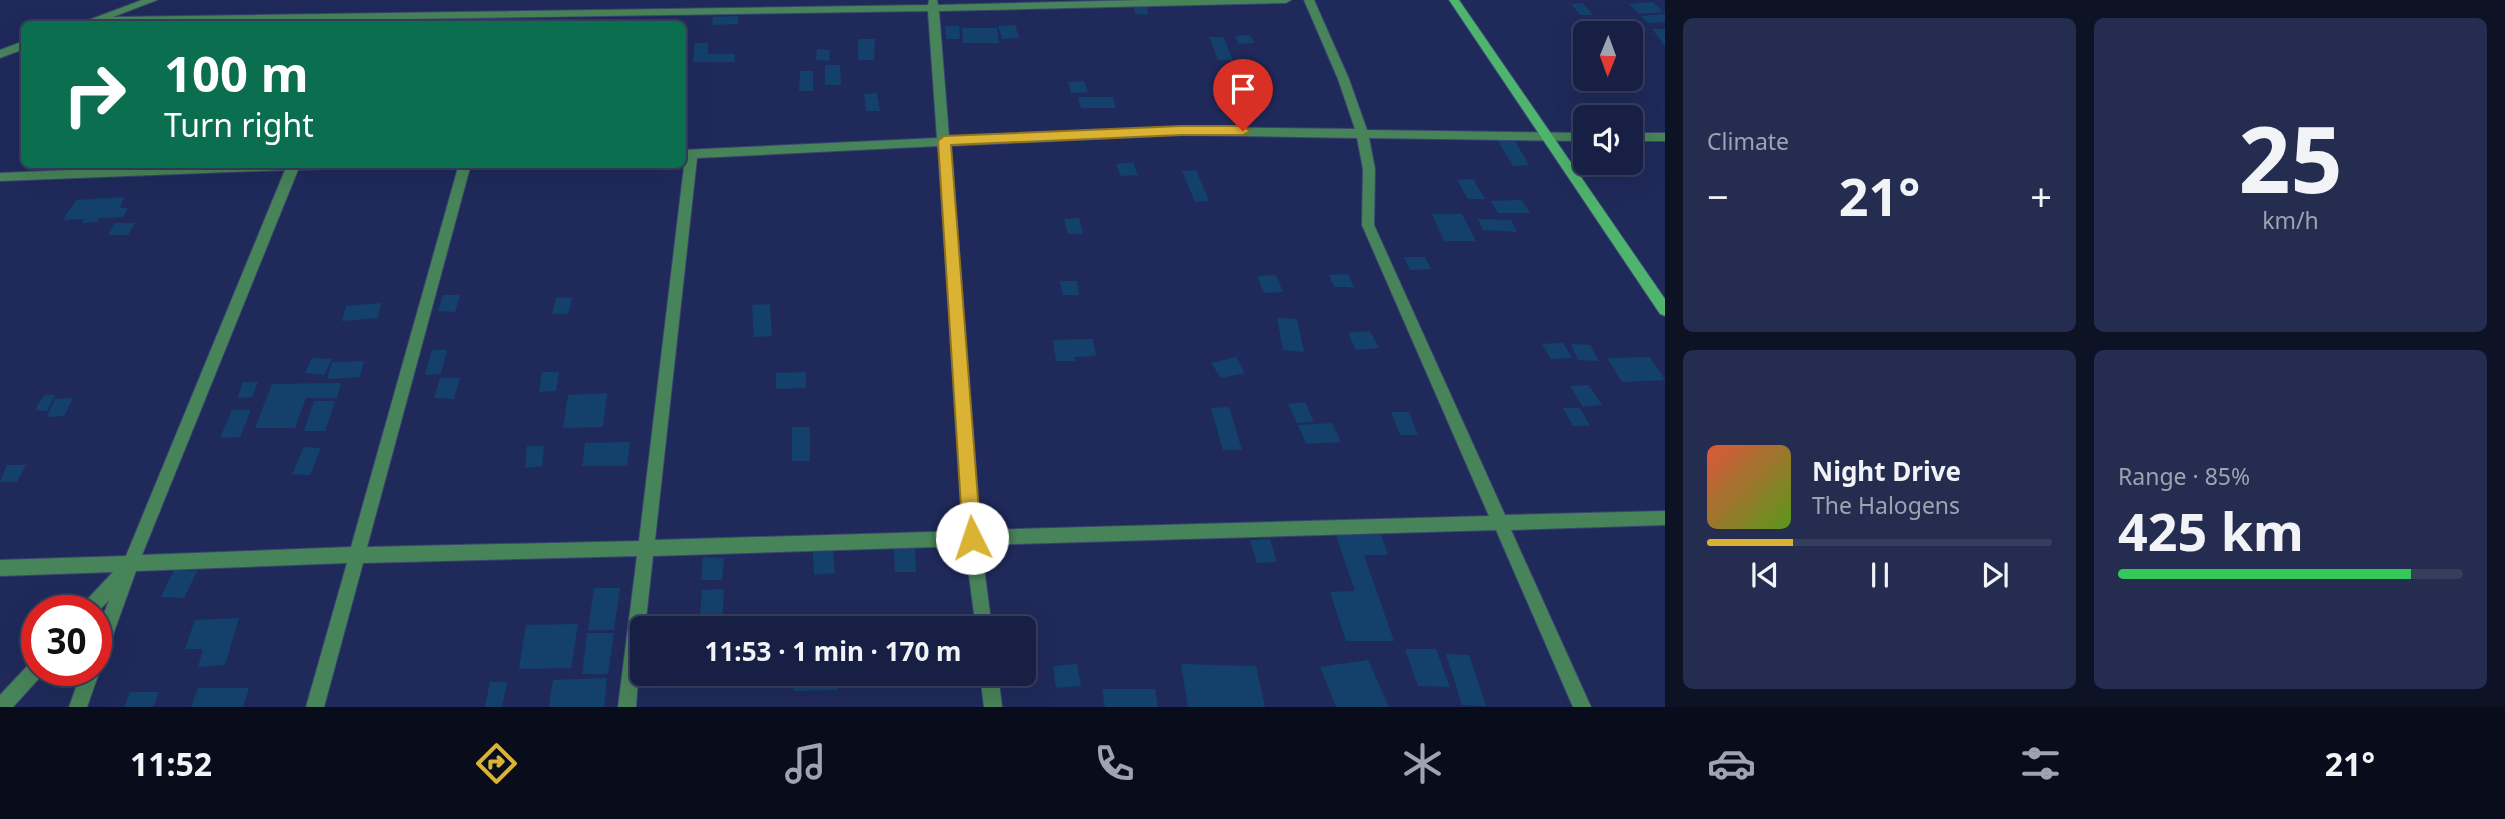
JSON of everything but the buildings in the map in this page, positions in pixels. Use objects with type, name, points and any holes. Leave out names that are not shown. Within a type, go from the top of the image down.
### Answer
[{"type":"street","points":[[94,21],[152,0]]},
{"type":"street","points":[[644,13],[647,0]]},
{"type":"street","points":[[354,21],[934,4],[1286,0]]},
{"type":"street","points":[[1308,0],[1354,107],[1363,135],[1369,165],[1368,225],[1582,707]]},
{"type":"street","points":[[1454,0],[1665,310]]},
{"type":"street","points":[[934,4],[972,538],[982,616]]},
{"type":"street","points":[[0,54],[21,46]]},
{"type":"street","points":[[687,153],[1181,131],[1573,137]]},
{"type":"street","points":[[1643,137],[1665,137]]},
{"type":"street","points":[[0,177],[220,168]]},
{"type":"street","points":[[112,614],[292,168]]},
{"type":"street","points":[[315,707],[464,168]]},
{"type":"street","points":[[627,707],[685,168]]},
{"type":"street","points":[[0,568],[356,555],[898,542],[1665,518]]},
{"type":"street","points":[[102,595],[131,563]]},
{"type":"street","points":[[1,707],[21,685]]},
{"type":"street","points":[[78,707],[85,686]]},
{"type":"street","points":[[990,686],[993,707]]},
{"type":"route","points":[[972,538],[944,141],[1243,131]]}]
